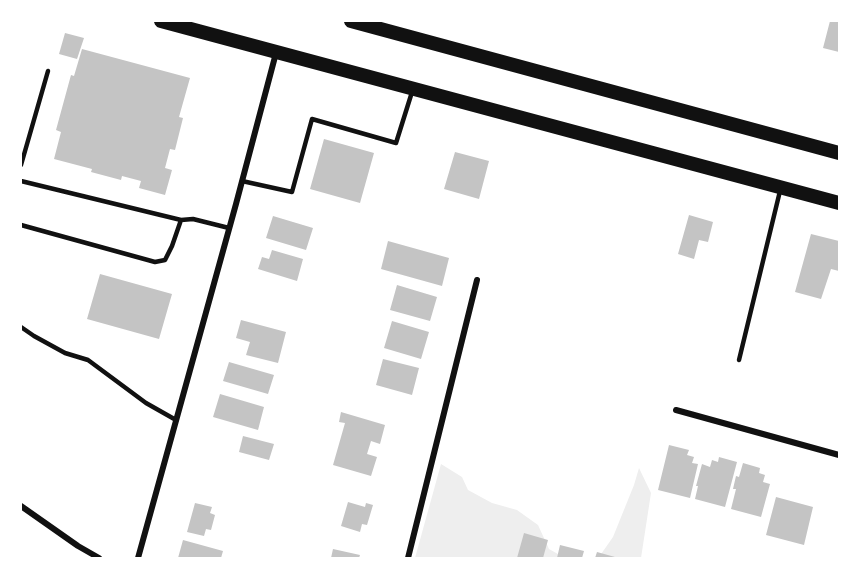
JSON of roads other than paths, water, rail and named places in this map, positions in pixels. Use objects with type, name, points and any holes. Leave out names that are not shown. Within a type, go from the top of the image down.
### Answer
[{"type":"main road","points":[[161,21],[839,203]]},
{"type":"main road","points":[[351,21],[839,153]]},
{"type":"street","points":[[138,558],[276,52]]},
{"type":"street","points":[[408,558],[477,280]]},
{"type":"street","points":[[676,410],[839,455]]},
{"type":"street","points":[[21,506],[99,558]]},
{"type":"lane","points":[[21,165],[48,71]]},
{"type":"lane","points":[[242,181],[292,192],[312,119],[396,143],[413,89]]},
{"type":"lane","points":[[21,181],[181,220],[193,219],[229,228]]},
{"type":"lane","points":[[739,360],[781,188]]},
{"type":"lane","points":[[21,225],[155,262],[165,260],[181,220]]},
{"type":"lane","points":[[21,327],[65,353],[88,360],[146,403],[176,420]]}]
